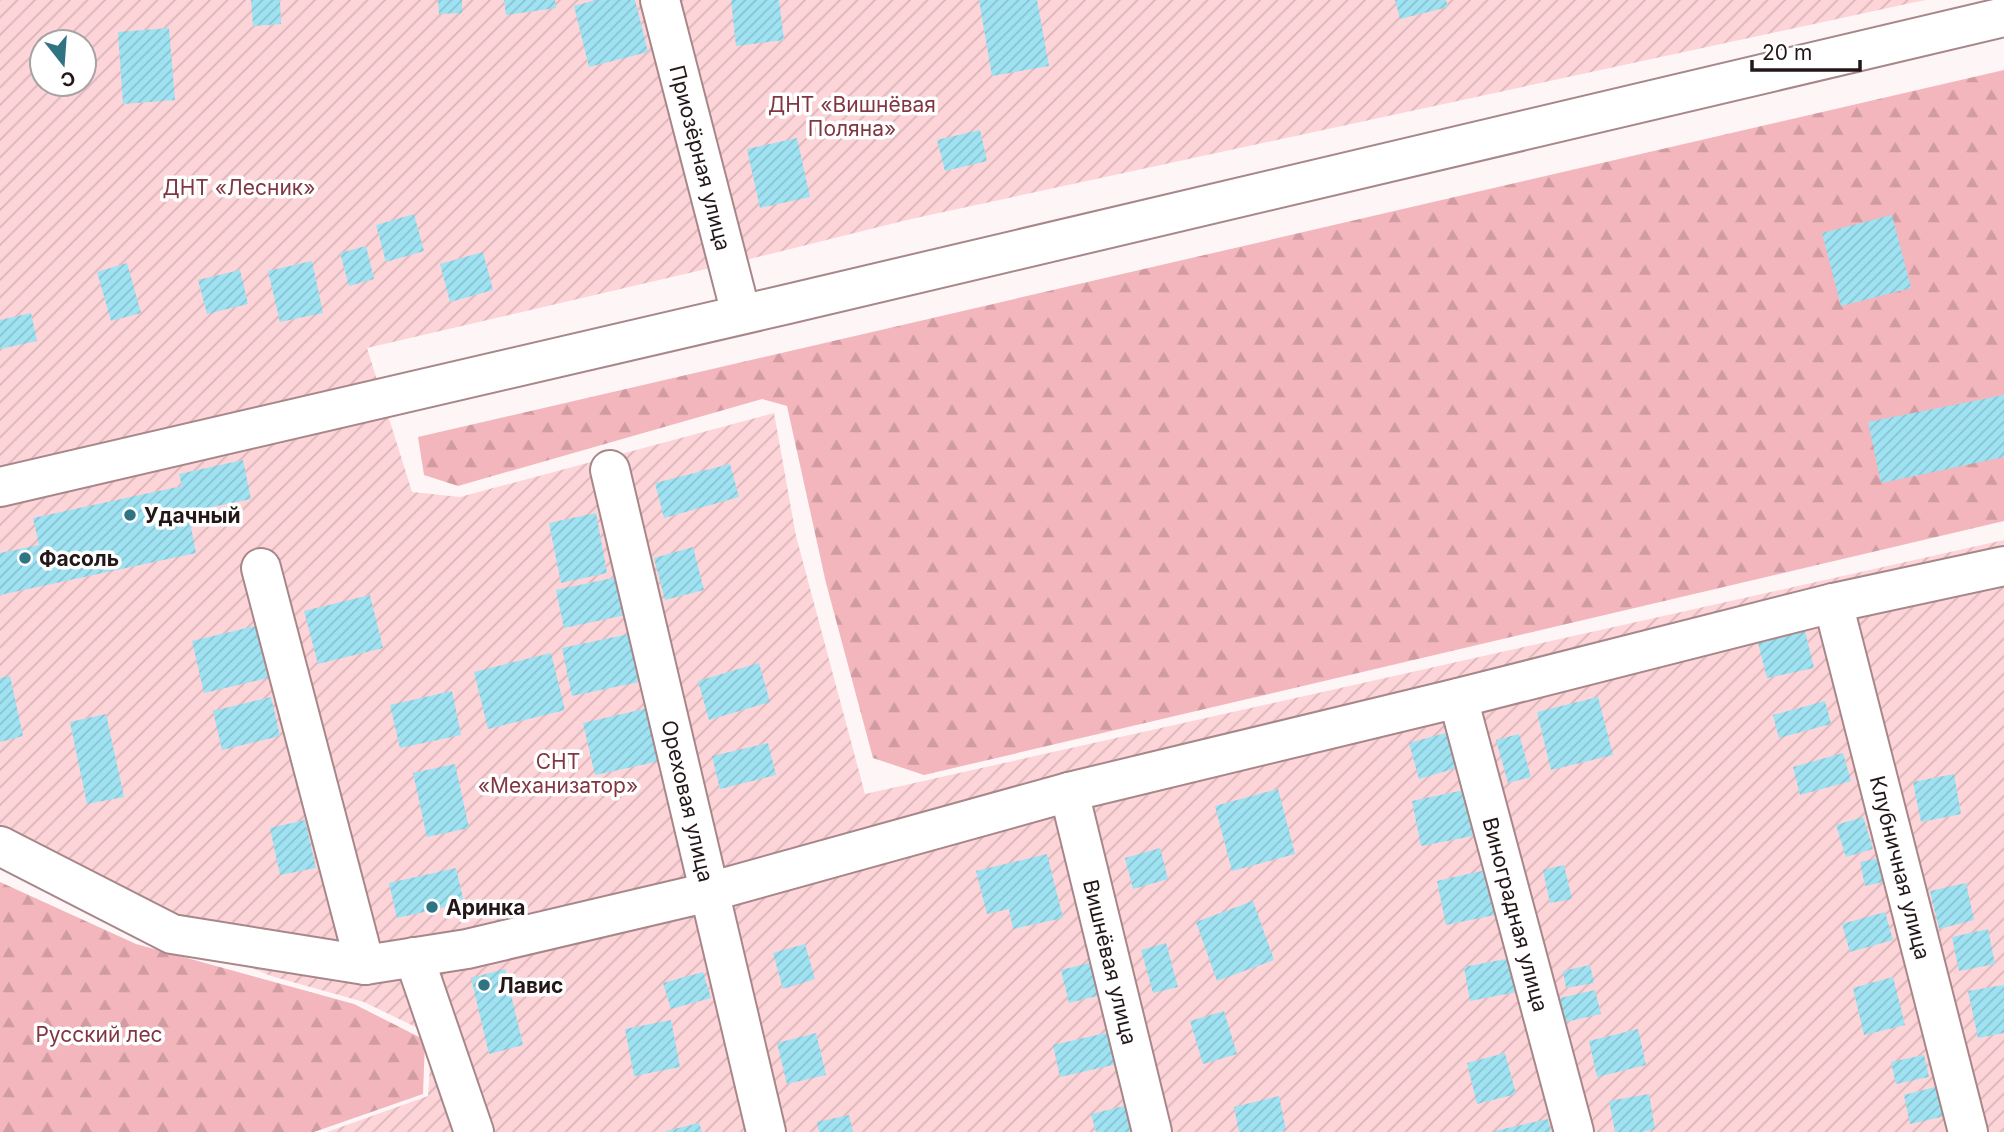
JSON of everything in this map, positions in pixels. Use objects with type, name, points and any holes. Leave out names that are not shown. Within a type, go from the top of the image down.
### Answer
[{"type":"street","name":"Приозёрная улица","points":[[660,0],[741,314]]},
{"type":"street","points":[[0,487],[2004,17]]},
{"type":"street","name":"Ореховая улица","points":[[610,470],[766,1132]]},
{"type":"street","points":[[0,846],[172,934],[365,965],[467,949],[709,892],[1069,792],[1458,698],[1833,603],[2004,566]]},
{"type":"street","points":[[261,568],[365,965]]},
{"type":"street","name":"Клубничная улица","points":[[1833,603],[1968,1132]]},
{"type":"street","name":"Виноградная улица","points":[[1458,698],[1574,1132]]},
{"type":"street","name":"Вишнёвая улица","points":[[1069,792],[1152,1132]]},
{"type":"street","points":[[414,957],[474,1132]]},
{"type":"green space","name":"СНТ «Механизатор»","points":[[0,0],[1925,0],[911,219],[367,348],[412,492],[460,497],[774,413],[796,536],[865,794],[2004,540],[2004,1132],[327,1132],[428,1096],[432,1035],[364,1002],[271,976],[0,862]]},
{"type":"green space","points":[[2004,70],[2004,521],[924,775],[873,758],[826,583],[787,406],[762,399],[458,486],[424,475],[418,437]]},
{"type":"green space","name":"Русский лес","points":[[0,882],[136,944],[354,1004],[425,1040],[423,1094],[314,1132],[0,1132]]},
{"type":"building","points":[[251,0],[280,0],[281,24],[253,26]]},
{"type":"building","points":[[438,0],[462,0],[462,13],[439,14]]},
{"type":"building","points":[[504,0],[555,0],[556,8],[506,15]]},
{"type":"building","points":[[596,0],[635,0],[648,52],[589,67],[574,6]]},
{"type":"building","points":[[731,0],[779,0],[784,40],[736,46]]},
{"type":"building","points":[[979,0],[1037,0],[1049,66],[992,76]]},
{"type":"building","points":[[1395,0],[1446,0],[1448,7],[1400,19]]},
{"type":"building","points":[[169,28],[175,100],[123,104],[118,32]]},
{"type":"building","points":[[980,130],[987,161],[945,171],[937,140]]},
{"type":"building","points":[[797,138],[810,197],[760,208],[747,149]]},
{"type":"building","points":[[414,214],[424,251],[386,262],[376,225]]},
{"type":"building","points":[[1892,215],[1911,288],[1841,306],[1822,233]]},
{"type":"building","points":[[366,246],[374,279],[349,286],[340,253]]},
{"type":"building","points":[[483,252],[493,290],[450,302],[440,264]]},
{"type":"building","points":[[312,261],[323,313],[280,322],[268,271]]},
{"type":"building","points":[[127,263],[141,313],[111,321],[97,272]]},
{"type":"building","points":[[240,270],[248,304],[207,314],[198,280]]},
{"type":"building","points":[[31,313],[37,341],[0,349],[0,320]]},
{"type":"building","points":[[2004,395],[2004,457],[1881,483],[1868,422]]},
{"type":"building","points":[[243,460],[251,499],[188,512],[196,553],[0,595],[0,553],[39,545],[33,518],[182,486],[179,474]]},
{"type":"building","points":[[730,464],[739,497],[664,518],[655,483]]},
{"type":"building","points":[[596,513],[607,573],[561,583],[549,523]]},
{"type":"building","points":[[693,547],[704,590],[665,600],[654,558]]},
{"type":"building","points":[[622,576],[630,614],[564,628],[556,590]]},
{"type":"building","points":[[370,595],[383,648],[318,664],[304,611]]},
{"type":"building","points":[[255,626],[268,678],[204,693],[192,641]]},
{"type":"building","points":[[1804,627],[1814,668],[1767,678],[1757,639]]},
{"type":"building","points":[[629,634],[639,682],[572,696],[562,648]]},
{"type":"building","points":[[551,653],[565,710],[488,729],[474,672]]},
{"type":"building","points":[[759,663],[770,702],[709,720],[698,681]]},
{"type":"building","points":[[10,676],[23,736],[0,742],[0,678]]},
{"type":"building","points":[[452,691],[461,735],[400,748],[390,705]]},
{"type":"building","points":[[271,697],[280,736],[222,750],[213,711]]},
{"type":"building","points":[[1598,697],[1613,755],[1551,770],[1537,712]]},
{"type":"building","points":[[1825,701],[1831,724],[1779,738],[1773,715]]},
{"type":"building","points":[[648,708],[660,761],[595,775],[583,723]]},
{"type":"building","points":[[106,714],[124,797],[87,804],[70,722]]},
{"type":"building","points":[[1453,731],[1463,766],[1419,779],[1409,743]]},
{"type":"building","points":[[1519,734],[1531,777],[1508,783],[1496,740]]},
{"type":"building","points":[[768,743],[776,775],[720,789],[712,756]]},
{"type":"building","points":[[1843,753],[1851,781],[1800,795],[1793,767]]},
{"type":"building","points":[[455,764],[469,828],[427,837],[413,773]]},
{"type":"building","points":[[1954,774],[1961,814],[1921,822],[1913,782]]},
{"type":"building","points":[[1278,789],[1295,854],[1232,871],[1215,806]]},
{"type":"building","points":[[1464,790],[1473,836],[1421,846],[1412,801]]},
{"type":"building","points":[[1863,817],[1873,849],[1846,857],[1836,825]]},
{"type":"building","points":[[305,820],[316,868],[280,875],[270,828]]},
{"type":"building","points":[[1160,848],[1168,879],[1133,889],[1125,858]]},
{"type":"building","points":[[1047,854],[1063,918],[1013,929],[1009,909],[987,914],[976,871]]},
{"type":"building","points":[[1885,857],[1891,880],[1865,886],[1860,862]]},
{"type":"building","points":[[1564,865],[1572,899],[1550,903],[1543,870]]},
{"type":"building","points":[[456,868],[464,903],[397,918],[389,883]]},
{"type":"building","points":[[1486,870],[1495,915],[1446,925],[1437,881]]},
{"type":"building","points":[[1966,883],[1974,920],[1939,929],[1930,891]]},
{"type":"building","points":[[1253,901],[1274,960],[1217,981],[1196,922]]},
{"type":"building","points":[[1885,912],[1893,940],[1850,952],[1842,924]]},
{"type":"building","points":[[1988,929],[1995,964],[1959,971],[1952,937]]},
{"type":"building","points":[[1166,943],[1178,987],[1153,993],[1141,950]]},
{"type":"building","points":[[805,944],[815,979],[783,989],[773,953]]},
{"type":"building","points":[[1511,958],[1517,992],[1470,1001],[1464,967]]},
{"type":"building","points":[[1093,962],[1101,995],[1069,1003],[1061,970]]},
{"type":"building","points":[[1590,965],[1594,983],[1566,988],[1563,971]]},
{"type":"building","points":[[505,969],[523,1045],[489,1054],[471,978]]},
{"type":"building","points":[[703,972],[711,998],[671,1009],[663,983]]},
{"type":"building","points":[[1893,977],[1905,1025],[1864,1035],[1853,988]]},
{"type":"building","points":[[2004,985],[2004,1033],[1978,1038],[1968,991]]},
{"type":"building","points":[[1595,990],[1601,1014],[1565,1022],[1560,998]]},
{"type":"building","points":[[1224,1011],[1237,1054],[1203,1064],[1190,1021]]},
{"type":"building","points":[[671,1020],[680,1067],[634,1076],[625,1029]]},
{"type":"building","points":[[1638,1029],[1646,1065],[1597,1077],[1589,1041]]},
{"type":"building","points":[[1110,1032],[1117,1064],[1060,1077],[1053,1045]]},
{"type":"building","points":[[816,1033],[826,1075],[787,1084],[777,1043]]},
{"type":"building","points":[[1505,1053],[1516,1094],[1477,1104],[1467,1063]]},
{"type":"building","points":[[1924,1055],[1929,1077],[1896,1084],[1891,1062]]},
{"type":"building","points":[[1943,1085],[1950,1115],[1910,1124],[1904,1095]]},
{"type":"building","points":[[1649,1094],[1655,1129],[1615,1132],[1609,1101]]},
{"type":"building","points":[[1279,1096],[1286,1130],[1239,1132],[1234,1107]]},
{"type":"building","points":[[1137,1103],[1144,1132],[1096,1132],[1091,1114]]},
{"type":"building","points":[[849,1115],[853,1132],[819,1132],[817,1122]]},
{"type":"building","points":[[1548,1119],[1551,1132],[1494,1132],[1494,1131]]},
{"type":"building","points":[[699,1123],[702,1132],[666,1132],[666,1131]]},
{"type":"place","name":"Удачный","points":[[130,515]]},
{"type":"place","name":"Фасоль","points":[[25,558]]},
{"type":"place","name":"Аринка","points":[[432,907]]},
{"type":"place","name":"Лавис","points":[[484,985]]},
{"type":"park label","name":"ДНТ «Вишнёвая Поляна»","points":[[852,116]]},
{"type":"park label","name":"ДНТ «Лесник»","points":[[239,187]]}]
